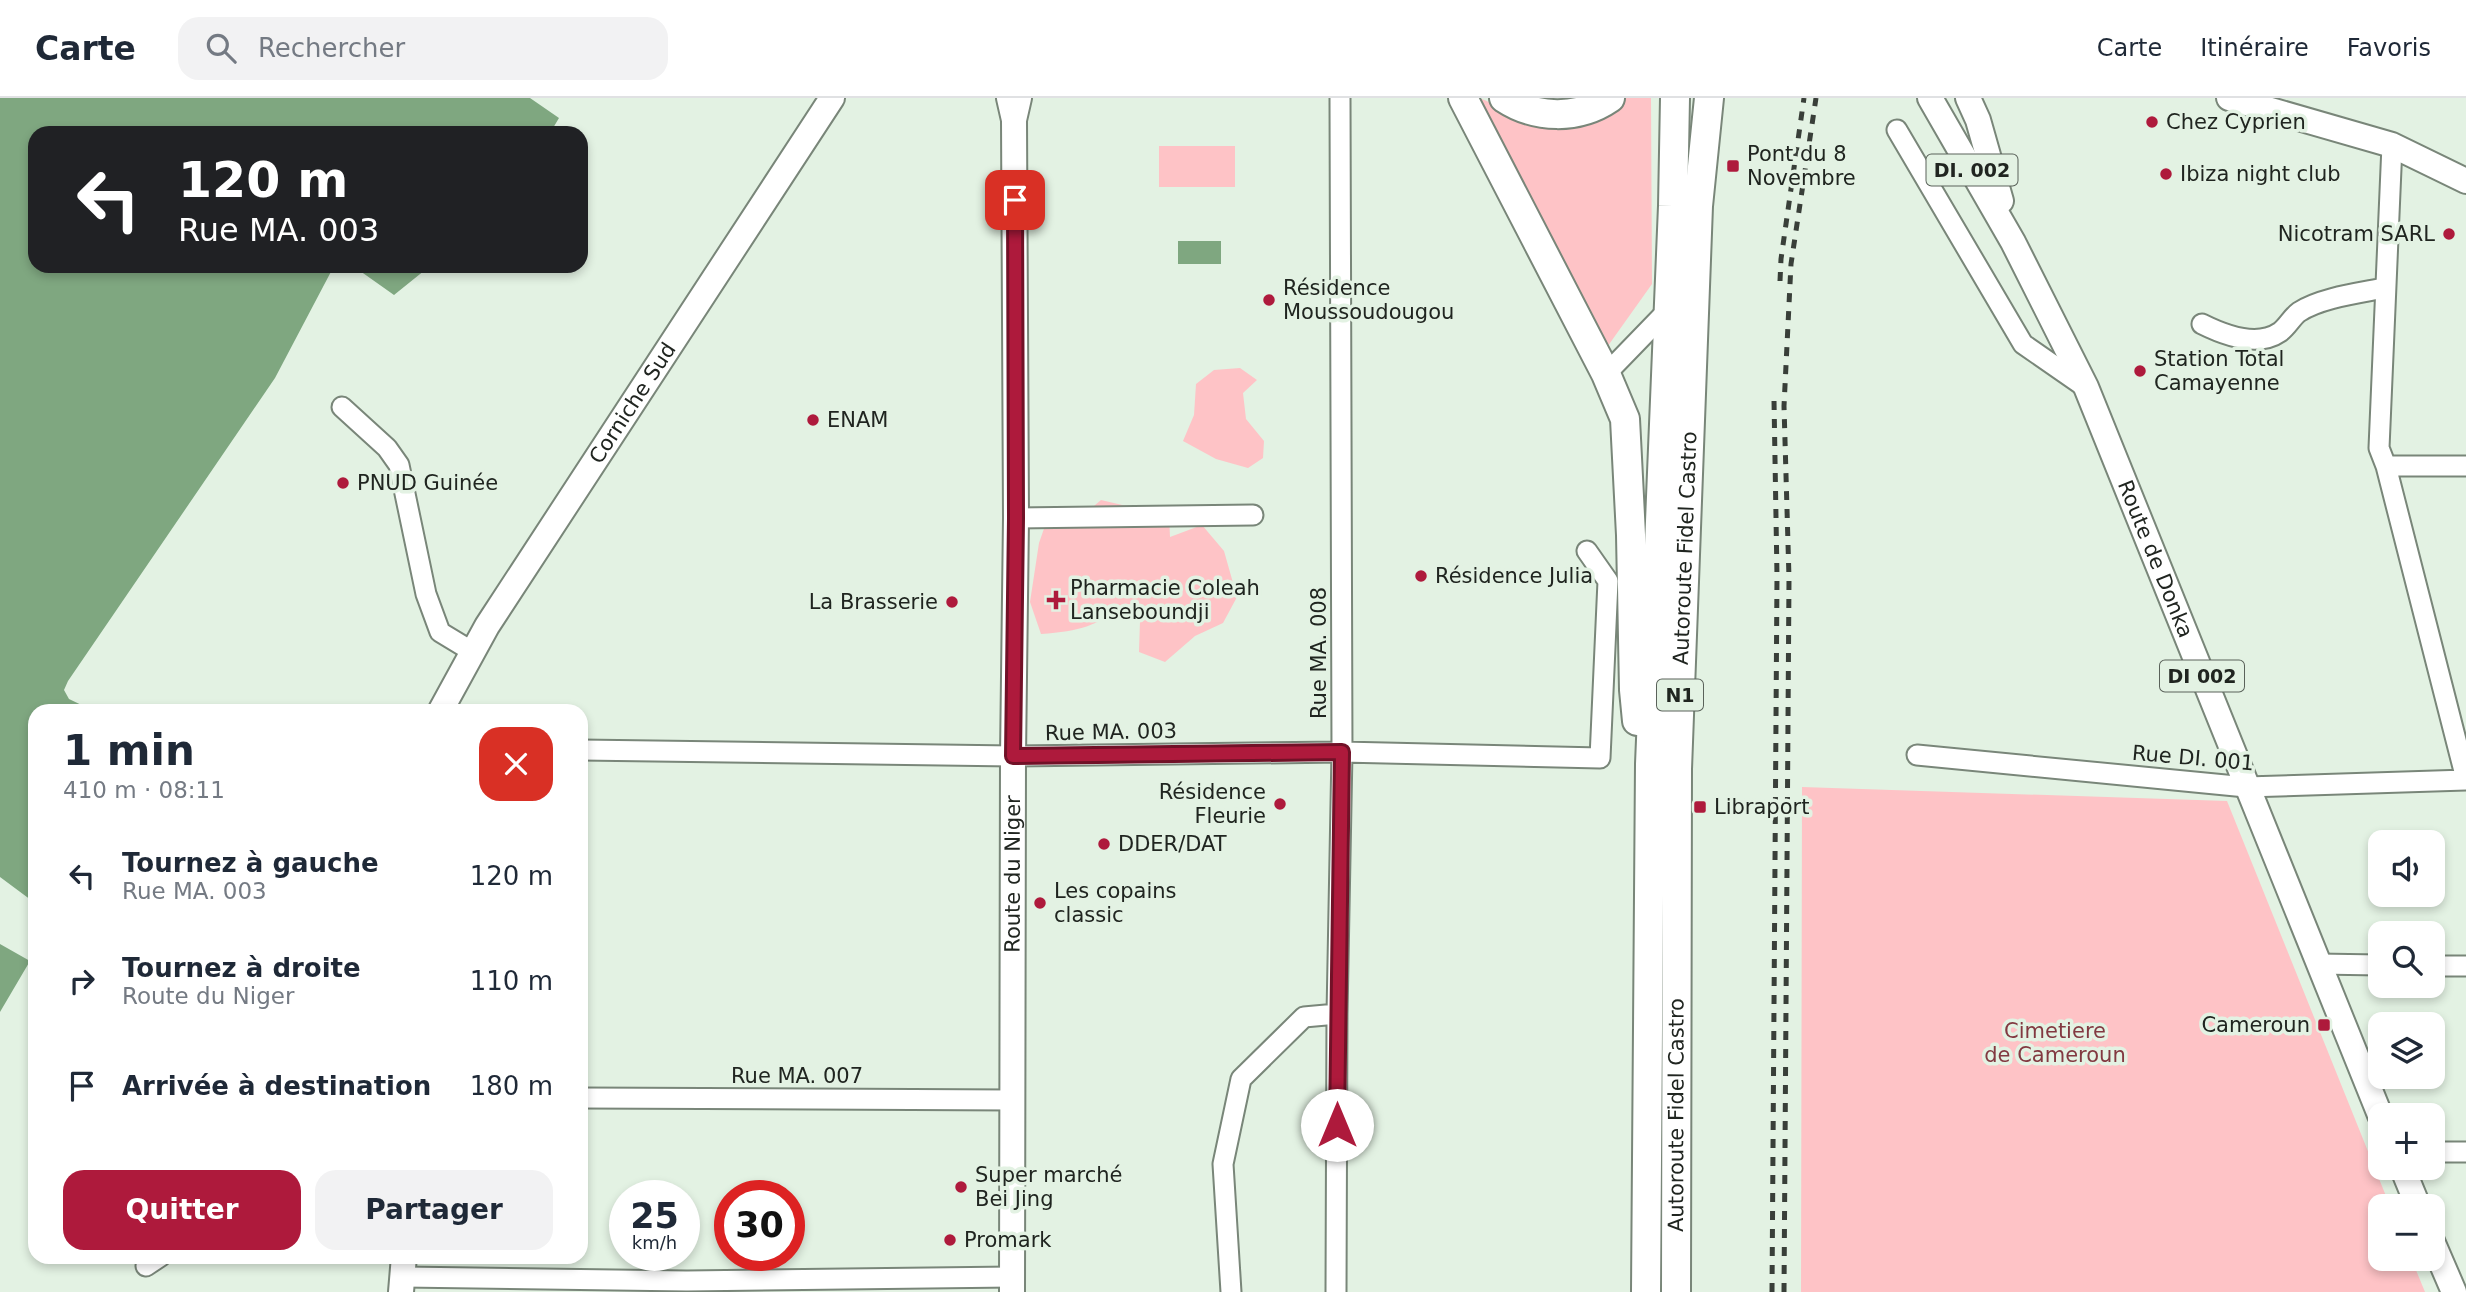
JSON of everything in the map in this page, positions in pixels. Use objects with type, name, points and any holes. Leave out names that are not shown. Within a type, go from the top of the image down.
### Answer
[{"type":"highway","points":[[1463,98],[1606,374],[1625,419],[1631,535],[1634,690],[1650,832]]},
{"type":"highway","points":[[1504,98],[1520,108],[1546,115],[1581,111],[1610,98]]},
{"type":"highway","name":"Autoroute Fidel Castro","points":[[1646,1292],[1650,764],[1675,98]]},
{"type":"highway","name":"Autoroute Fidel Castro","points":[[1676,1292],[1677,769],[1699,197],[1709,98]]},
{"type":"main road","name":"Corniche Sud","points":[[444,704],[486,626],[832,98]]},
{"type":"main road","name":"Route de Donka","points":[[1930,98],[2012,242],[2086,387],[2375,1103]]},
{"type":"main road","name":"Route de Donka","points":[[1968,98],[1978,120],[2012,242]]},
{"type":"main road","points":[[2228,98],[2392,145],[2466,181]]},
{"type":"main road","name":"Route du Niger","points":[[1012,1285],[1016,518],[1014,105]]},
{"type":"main road","points":[[2445,1271],[2454,1292]]},
{"type":"street","name":"Rue MA. 008","points":[[1336,1292],[1342,752],[1340,98]]},
{"type":"street","points":[[1897,130],[2023,345],[2086,387]]},
{"type":"street","points":[[2392,145],[2379,448],[2386,466],[2466,779]]},
{"type":"street","points":[[2202,324],[2242,339],[2254,340],[2278,333],[2299,312],[2314,306],[2342,296],[2384,288]]},
{"type":"street","points":[[1606,374],[1669,309]]},
{"type":"street","points":[[342,407],[387,448],[399,464],[426,594],[440,632],[472,652]]},
{"type":"street","points":[[2386,466],[2466,466]]},
{"type":"street","points":[[1016,518],[1253,515]]},
{"type":"street","name":"Rue MA. 003","points":[[588,750],[1013,756],[1342,752],[1600,758],[1608,581],[1587,551]]},
{"type":"street","name":"Rue DI. 001","points":[[1917,755],[2246,787],[2466,779]]},
{"type":"street","points":[[2318,964],[2368,965]]},
{"type":"street","points":[[2445,966],[2466,966]]},
{"type":"street","points":[[1231,1292],[1223,1164],[1241,1079],[1304,1017],[1337,1014]]},
{"type":"street","name":"Rue MA. 007","points":[[588,1098],[1012,1100]]},
{"type":"street","points":[[2445,1152],[2466,1152]]},
{"type":"street","points":[[403,1275],[686,1287],[1012,1285]]},
{"type":"green space","points":[[1472,98],[1485,100],[1508,116],[1529,124],[1559,127],[1573,126],[1601,116],[1626,98],[1651,98],[1652,284],[1605,350]]},
{"type":"green space","points":[[1159,146],[1235,146],[1235,187],[1159,187]]},
{"type":"green space","points":[[1240,368],[1257,380],[1243,393],[1246,419],[1264,441],[1263,458],[1248,468],[1216,459],[1183,441],[1194,415],[1196,384],[1214,370]]},
{"type":"green space","points":[[1101,500],[1169,516],[1170,537],[1202,525],[1224,551],[1237,597],[1223,623],[1195,636],[1165,662],[1139,652],[1140,621],[1130,604],[1087,626],[1041,634],[1030,602],[1039,543],[1047,520],[1074,523]]},
{"type":"green space","name":"Cimetiere de Cameroun","points":[[1802,787],[2227,801],[2368,1151],[2368,1180],[2380,1180],[2385,1194],[2368,1194],[2368,1271],[2416,1271],[2425,1292],[1801,1292]]},
{"type":"shaded area","points":[[0,98],[530,98],[559,118],[554,126],[28,126],[28,273],[330,273],[275,378],[68,681],[64,690],[69,699],[79,704],[28,704],[28,898],[0,877]]},
{"type":"shaded area","points":[[1178,241],[1221,241],[1221,264],[1178,264]]},
{"type":"shaded area","points":[[363,273],[421,273],[394,295]]},
{"type":"shaded area","points":[[0,944],[28,960],[28,964],[0,1012]]},
{"type":"railway","points":[[1780,281],[1804,98]]},
{"type":"railway","points":[[1784,1292],[1789,578],[1784,406],[1791,264],[1816,98]]},
{"type":"railway","points":[[1772,1292],[1777,576],[1774,400]]},
{"type":"place","name":"Chez Cyprien","points":[[2152,122]]},
{"type":"place","name":"Pont du 8 Novembre","points":[[1733,166]]},
{"type":"place","name":"Ibiza night club","points":[[2166,174]]},
{"type":"place","name":"Nicotram SARL","points":[[2449,234]]},
{"type":"place","name":"Résidence Moussoudougou","points":[[1269,300]]},
{"type":"place","name":"Station Total Camayenne","points":[[2140,371]]},
{"type":"place","name":"ENAM","points":[[813,420]]},
{"type":"place","name":"PNUD Guinée","points":[[343,483]]},
{"type":"place","name":"Résidence Julia","points":[[1421,576]]},
{"type":"place","name":"Pharmacie Coleah Lanseboundji","points":[[1056,600]]},
{"type":"place","name":"La Brasserie","points":[[952,602]]},
{"type":"place","name":"Résidence Fleurie","points":[[1280,804]]},
{"type":"place","name":"Libraport","points":[[1700,807]]},
{"type":"place","name":"DDER/DAT","points":[[1104,844]]},
{"type":"place","name":"Les copains classic","points":[[1040,903]]},
{"type":"place","name":"Cameroun","points":[[2324,1025]]},
{"type":"place","name":"Super marché Bei Jing","points":[[961,1187]]},
{"type":"place","name":"Promark","points":[[950,1240]]},
{"type":"route","points":[[1015,200],[1016,518],[1013,756],[1342,752],[1337,1125]]}]
